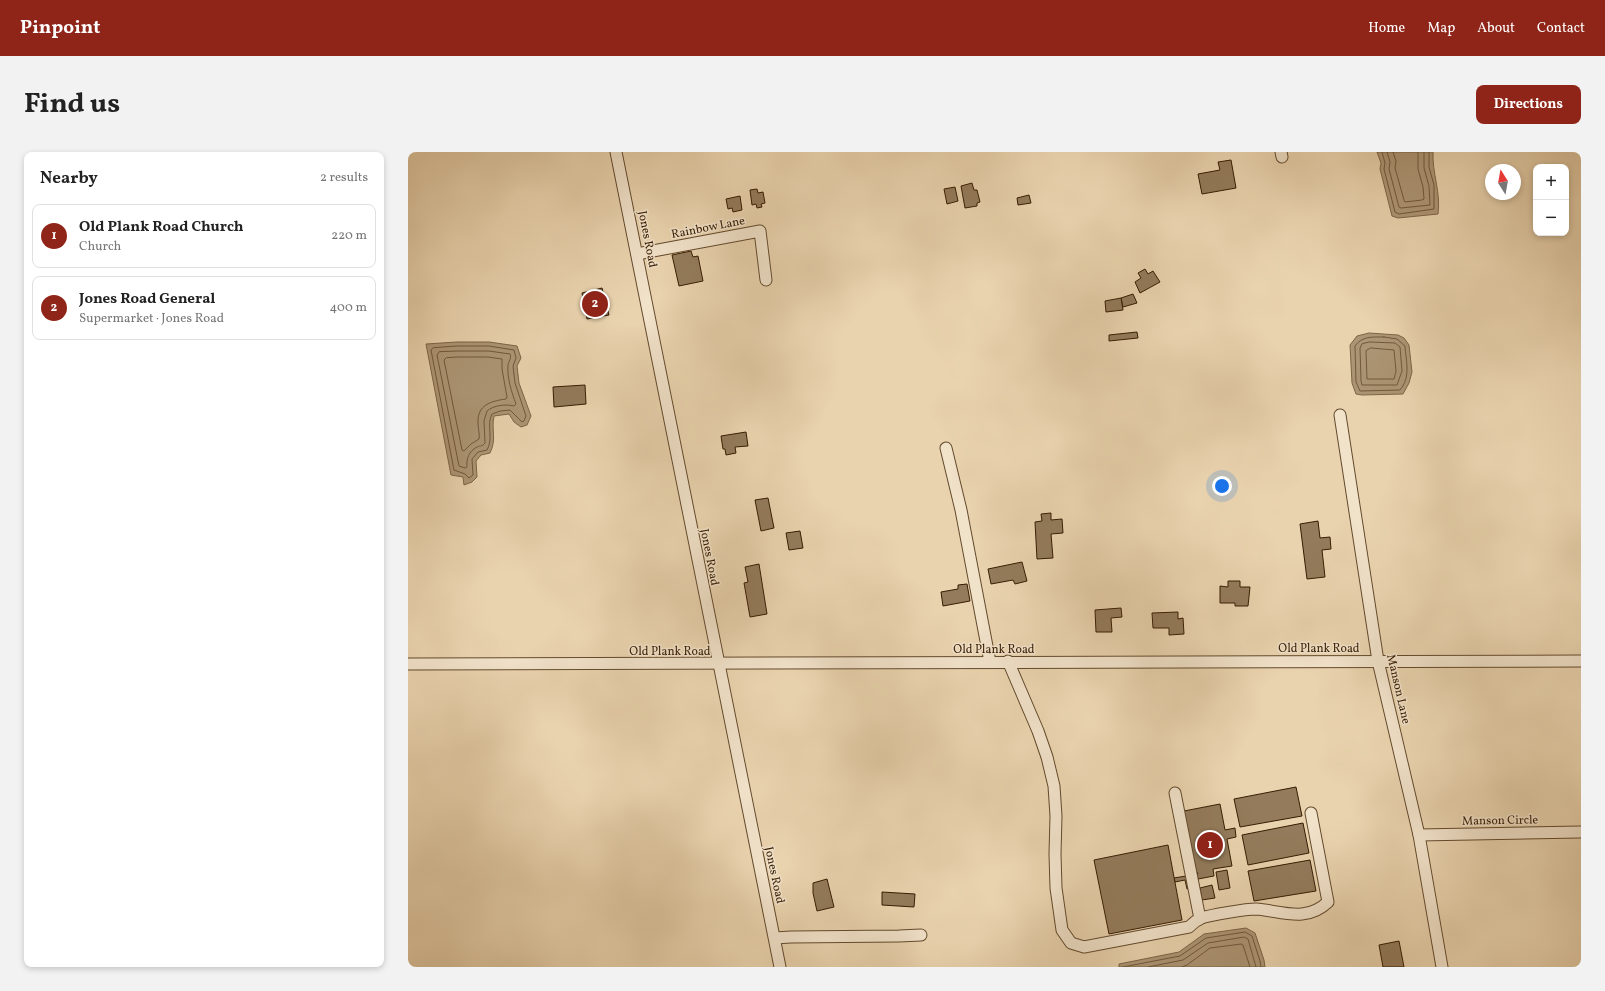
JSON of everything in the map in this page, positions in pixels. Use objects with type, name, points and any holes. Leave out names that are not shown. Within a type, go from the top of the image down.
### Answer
[{"type":"street","name":"Jones Road","points":[[616,152],[780,967]]},
{"type":"street","name":"Rainbow Lane","points":[[637,254],[760,231],[766,280]]},
{"type":"street","name":"Manson Lane","points":[[1340,415],[1378,661],[1419,835],[1442,967]]},
{"type":"street","points":[[946,448],[961,510],[990,662]]},
{"type":"street","name":"Old Plank Road","points":[[408,664],[1581,660]]},
{"type":"street","points":[[1008,662],[1038,730],[1047,757],[1054,786],[1056,816],[1054,854],[1056,888],[1062,930],[1071,943],[1084,947],[1189,927],[1200,919],[1254,909],[1279,911],[1296,915],[1314,912],[1328,902],[1311,814]]},
{"type":"street","points":[[1175,793],[1200,919]]},
{"type":"street","name":"Manson Circle","points":[[1419,835],[1581,832]]},
{"type":"street","points":[[774,938],[791,936],[921,935]]},
{"type":"water","points":[[1377,152],[1433,152],[1439,206],[1438,214],[1398,218],[1392,216],[1380,169],[1381,163]]},
{"type":"water","points":[[1369,333],[1398,335],[1404,338],[1409,345],[1412,372],[1409,383],[1403,394],[1356,394],[1352,383],[1350,345],[1357,336]]},
{"type":"water","points":[[489,342],[517,346],[521,358],[517,366],[519,383],[531,416],[527,425],[521,427],[514,422],[509,414],[494,416],[494,439],[490,453],[481,455],[476,461],[477,477],[472,482],[464,485],[463,477],[451,475],[426,344]]},
{"type":"water","points":[[1246,928],[1255,933],[1265,967],[1119,967],[1119,964],[1179,952],[1204,934]]},
{"type":"building","points":[[1231,160],[1236,188],[1202,194],[1198,174],[1220,170],[1218,162]]},
{"type":"building","points":[[972,183],[974,190],[977,190],[980,202],[977,203],[977,206],[965,208],[961,186]]},
{"type":"building","points":[[955,187],[958,201],[947,204],[944,189]]},
{"type":"building","points":[[757,189],[758,193],[763,192],[765,203],[761,204],[762,207],[757,208],[756,204],[752,205],[750,190]]},
{"type":"building","points":[[1029,195],[1031,203],[1018,205],[1017,198]]},
{"type":"building","points":[[740,196],[742,210],[733,212],[732,208],[728,209],[726,199]]},
{"type":"building","points":[[691,251],[693,257],[698,256],[703,281],[679,286],[672,255]]},
{"type":"building","points":[[1145,269],[1148,274],[1153,271],[1160,282],[1140,293],[1135,282],[1141,278],[1138,273]]},
{"type":"building","points":[[602,288],[609,315],[587,319],[582,293]]},
{"type":"building","points":[[1133,294],[1137,303],[1123,307],[1121,298]]},
{"type":"building","points":[[1121,298],[1123,310],[1106,312],[1105,301]]},
{"type":"building","points":[[1137,332],[1138,338],[1109,341],[1109,335]]},
{"type":"building","points":[[585,385],[586,404],[554,407],[553,387]]},
{"type":"building","points":[[746,432],[748,446],[735,447],[736,453],[726,455],[725,449],[723,449],[721,436]]},
{"type":"building","points":[[768,498],[774,528],[761,531],[755,500]]},
{"type":"building","points":[[1051,513],[1051,520],[1062,519],[1063,533],[1051,534],[1053,558],[1037,559],[1035,522],[1042,521],[1041,514]]},
{"type":"building","points":[[1318,521],[1320,538],[1330,537],[1331,549],[1322,550],[1325,577],[1307,579],[1300,524]]},
{"type":"building","points":[[800,531],[803,548],[789,550],[786,533]]},
{"type":"building","points":[[1022,562],[1027,581],[1015,584],[1013,580],[991,584],[988,569]]},
{"type":"building","points":[[759,564],[767,614],[750,617],[744,583],[748,582],[745,567]]},
{"type":"building","points":[[1228,581],[1240,581],[1240,587],[1250,587],[1248,606],[1235,606],[1235,603],[1220,603],[1220,586],[1228,587]]},
{"type":"building","points":[[967,584],[970,601],[943,606],[941,592],[958,589],[958,585]]},
{"type":"building","points":[[1121,608],[1122,617],[1111,618],[1112,632],[1096,632],[1095,610]]},
{"type":"building","points":[[1178,612],[1178,619],[1183,618],[1184,634],[1169,635],[1169,628],[1153,628],[1152,613]]},
{"type":"building","points":[[1296,787],[1302,816],[1240,827],[1234,799]]},
{"type":"building","points":[[1220,804],[1225,830],[1235,828],[1236,837],[1227,839],[1232,866],[1213,869],[1214,876],[1198,879],[1199,887],[1187,889],[1185,880],[1175,882],[1174,878],[1198,874],[1197,872],[1196,873],[1184,811]]},
{"type":"building","points":[[1303,823],[1309,853],[1248,865],[1242,835]]},
{"type":"building","points":[[1168,845],[1182,920],[1109,934],[1094,860]]},
{"type":"building","points":[[1310,860],[1316,891],[1254,901],[1248,871]]},
{"type":"building","points":[[1227,870],[1230,888],[1219,890],[1216,872]]},
{"type":"building","points":[[827,879],[834,907],[817,911],[813,893],[813,883]]},
{"type":"building","points":[[1212,885],[1215,898],[1202,900],[1200,888]]},
{"type":"building","points":[[882,892],[915,894],[914,907],[882,905]]},
{"type":"building","points":[[1399,941],[1404,967],[1383,967],[1379,945]]},
{"type":"place","name":"Jones Road General","points":[[595,304]]},
{"type":"place","name":"Old Plank Road Church","points":[[1210,845]]}]
